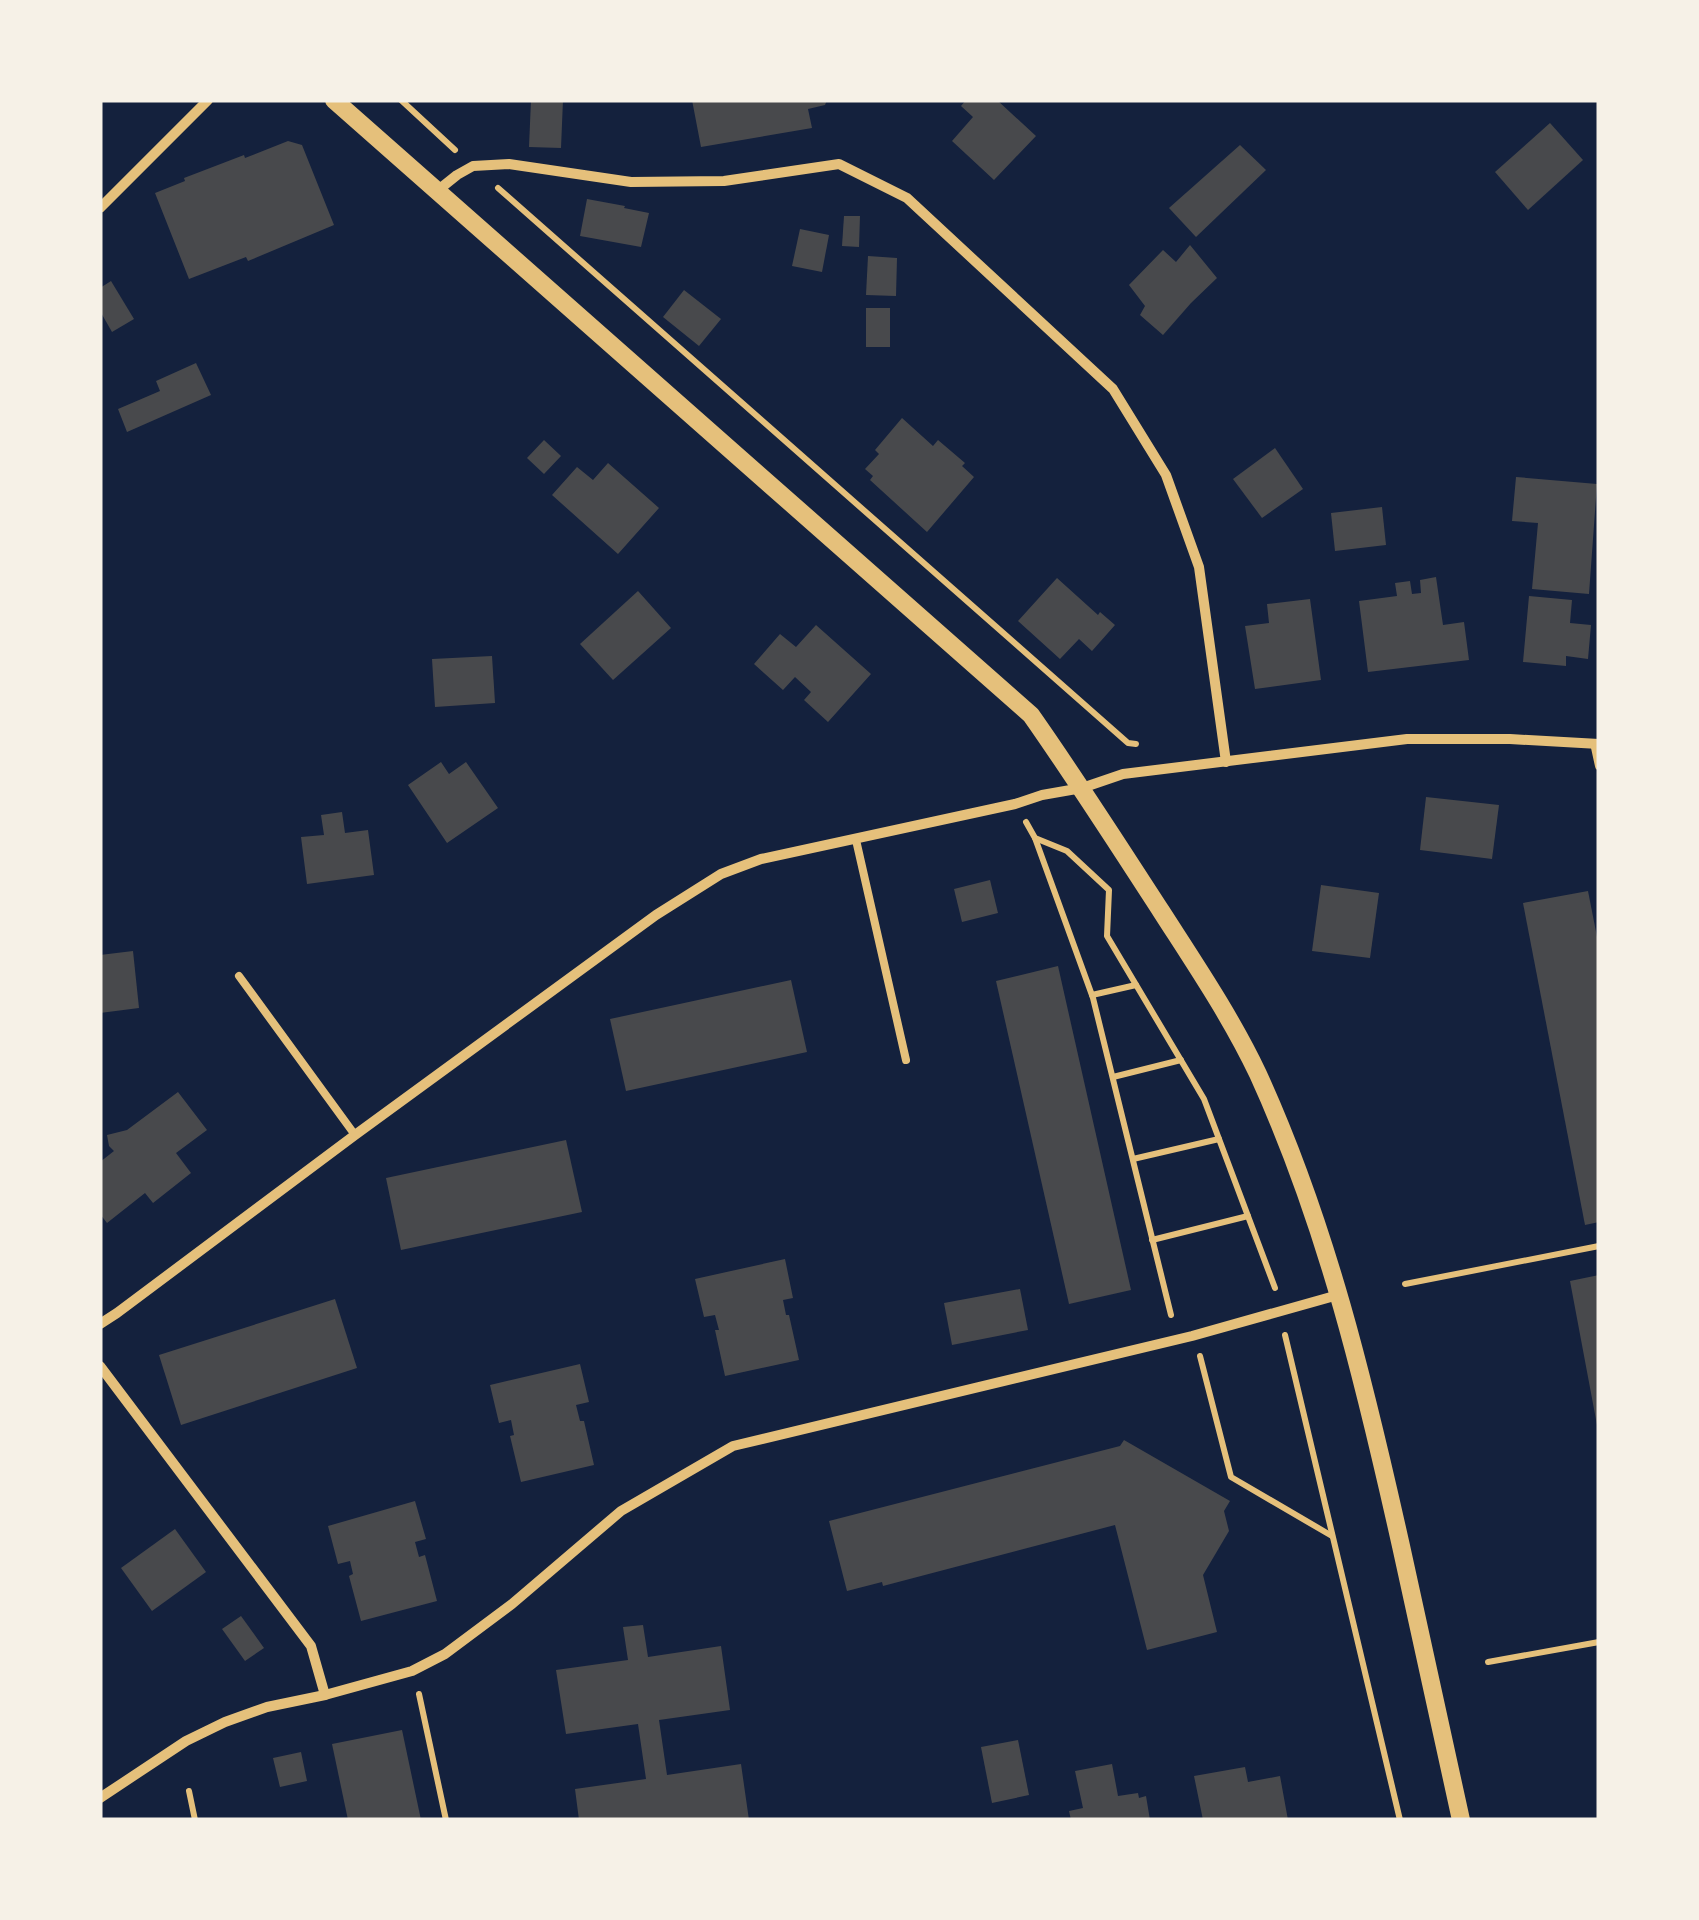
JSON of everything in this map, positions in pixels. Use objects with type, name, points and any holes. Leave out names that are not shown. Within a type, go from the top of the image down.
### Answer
[{"type":"street","points":[[100,208],[208,100]]},
{"type":"street","points":[[334,100],[1032,715],[1082,788],[1227,1016],[1256,1072],[1324,1241],[1386,1480],[1461,1820]]},
{"type":"street","points":[[437,191],[473,166],[509,164],[630,182],[724,181],[839,164],[906,198],[1113,389],[1166,475],[1199,567],[1226,762]]},
{"type":"street","points":[[100,1324],[656,916],[722,874],[761,859],[1015,804],[1123,774],[1406,738],[1596,744]]},
{"type":"street","points":[[100,1798],[186,1740],[224,1722],[267,1707],[412,1672],[445,1654],[512,1604],[621,1512],[733,1446],[1280,1313],[1338,1295]]},
{"type":"street","points":[[100,1366],[311,1646],[325,1695]]},
{"type":"lane","points":[[1596,744],[1599,766]]},
{"type":"lane","points":[[856,840],[906,1060]]},
{"type":"lane","points":[[239,976],[355,1135]]},
{"type":"path","points":[[401,100],[1128,743],[1147,744]]},
{"type":"path","points":[[1015,804],[1036,838],[1092,996],[1172,1319]]},
{"type":"path","points":[[1036,838],[1067,851],[1109,890],[1108,936],[1204,1098],[1248,1216],[1274,1287],[1400,1820]]},
{"type":"path","points":[[1092,996],[1136,984]]},
{"type":"path","points":[[1113,1078],[1181,1060]]},
{"type":"path","points":[[1133,1159],[1219,1139]]},
{"type":"path","points":[[1152,1240],[1248,1216]]},
{"type":"path","points":[[1405,1284],[1599,1246]]},
{"type":"path","points":[[1257,1292],[1274,1287]]},
{"type":"path","points":[[1196,1343],[1230,1477],[1333,1536]]},
{"type":"path","points":[[1488,1662],[1599,1642]]},
{"type":"path","points":[[412,1672],[446,1820]]},
{"type":"path","points":[[189,1791],[195,1820]]},
{"type":"building","points":[[531,100],[563,100],[561,148],[529,147]]},
{"type":"building","points":[[692,100],[827,100],[825,105],[808,109],[812,128],[701,147]]},
{"type":"building","points":[[966,100],[997,100],[1036,136],[994,180],[952,141],[973,117],[961,106]]},
{"type":"building","points":[[1550,123],[1583,160],[1528,210],[1495,172]]},
{"type":"building","points":[[288,141],[302,145],[334,225],[248,261],[246,257],[189,279],[155,193],[185,181],[184,178]]},
{"type":"building","points":[[1240,145],[1266,170],[1196,237],[1169,208]]},
{"type":"building","points":[[587,199],[649,213],[641,247],[580,236]]},
{"type":"building","points":[[844,216],[860,216],[859,247],[842,246]]},
{"type":"building","points":[[800,229],[829,235],[822,272],[792,266]]},
{"type":"building","points":[[1190,245],[1217,278],[1163,335],[1140,315],[1145,306],[1129,285],[1163,250],[1176,262]]},
{"type":"building","points":[[868,256],[897,258],[896,296],[866,295]]},
{"type":"building","points":[[111,281],[134,319],[112,332],[100,311],[100,288]]},
{"type":"building","points":[[684,290],[721,319],[699,346],[663,317]]},
{"type":"building","points":[[866,308],[890,308],[890,347],[866,347]]},
{"type":"building","points":[[196,363],[211,395],[127,432],[118,409],[160,391],[156,381]]},
{"type":"building","points":[[902,418],[933,446],[938,440],[965,463],[962,466],[974,477],[927,532],[870,480],[873,476],[865,469],[879,454],[875,450]]},
{"type":"building","points":[[544,440],[561,456],[544,474],[527,458]]},
{"type":"building","points":[[1275,448],[1303,489],[1262,518],[1233,479]]},
{"type":"building","points":[[608,463],[659,508],[618,554],[552,495],[577,467],[593,480]]},
{"type":"building","points":[[1516,477],[1597,484],[1589,594],[1532,589],[1538,523],[1512,521]]},
{"type":"building","points":[[1382,507],[1386,545],[1335,551],[1331,513]]},
{"type":"building","points":[[1436,577],[1443,625],[1464,622],[1469,660],[1368,672],[1359,601],[1397,596],[1395,583],[1410,581],[1412,594],[1421,593],[1420,580]]},
{"type":"building","points":[[1057,578],[1115,625],[1092,651],[1079,639],[1060,659],[1018,621]]},
{"type":"building","points":[[638,591],[671,628],[613,680],[580,644]]},
{"type":"building","points":[[1529,596],[1572,600],[1570,623],[1591,625],[1588,659],[1566,656],[1566,666],[1523,662]]},
{"type":"building","points":[[1310,599],[1321,680],[1255,689],[1245,626],[1269,623],[1267,604]]},
{"type":"building","points":[[816,625],[871,674],[828,722],[804,700],[811,692],[795,677],[783,690],[754,664],[780,634],[796,647]]},
{"type":"building","points":[[492,656],[495,703],[435,707],[432,659]]},
{"type":"building","points":[[441,762],[449,774],[466,762],[498,808],[447,843],[408,785]]},
{"type":"building","points":[[1426,797],[1499,805],[1492,859],[1420,850]]},
{"type":"building","points":[[342,812],[345,833],[368,830],[374,875],[307,884],[301,837],[324,835],[321,815]]},
{"type":"building","points":[[990,880],[998,913],[962,922],[954,889]]},
{"type":"building","points":[[1321,885],[1379,893],[1370,958],[1312,951]]},
{"type":"building","points":[[1588,891],[1599,947],[1599,1222],[1585,1225],[1523,903]]},
{"type":"building","points":[[133,951],[139,1008],[100,1013],[100,955]]},
{"type":"building","points":[[1058,966],[1131,1290],[1069,1304],[996,981]]},
{"type":"building","points":[[791,980],[807,1052],[626,1091],[610,1019]]},
{"type":"building","points":[[178,1092],[207,1130],[176,1153],[191,1173],[153,1203],[145,1193],[107,1223],[100,1214],[100,1162],[114,1151],[107,1135],[127,1130]]},
{"type":"building","points":[[566,1140],[582,1212],[401,1250],[386,1178]]},
{"type":"building","points":[[785,1259],[793,1298],[783,1300],[799,1360],[725,1376],[715,1315],[704,1317],[695,1279]]},
{"type":"building","points":[[1599,1275],[1599,1425],[1597,1425],[1570,1281]]},
{"type":"building","points":[[1020,1289],[1028,1330],[952,1345],[944,1303]]},
{"type":"building","points":[[335,1299],[357,1368],[181,1425],[159,1355]]},
{"type":"building","points":[[580,1364],[589,1402],[576,1405],[580,1421],[584,1421],[594,1465],[521,1482],[510,1436],[514,1435],[511,1420],[499,1423],[490,1385]]},
{"type":"building","points":[[1124,1440],[1230,1501],[1224,1511],[1229,1531],[1203,1575],[1217,1632],[1147,1650],[1115,1525],[883,1586],[882,1582],[847,1591],[829,1521],[1120,1446]]},
{"type":"building","points":[[415,1501],[426,1539],[415,1542],[419,1557],[425,1555],[437,1601],[361,1621],[349,1576],[353,1574],[350,1561],[338,1564],[328,1526]]},
{"type":"building","points":[[175,1529],[206,1572],[152,1611],[121,1568]]},
{"type":"building","points":[[241,1616],[264,1648],[245,1661],[222,1629]]},
{"type":"building","points":[[643,1625],[648,1657],[721,1646],[730,1710],[659,1720],[667,1775],[741,1764],[749,1820],[579,1820],[575,1789],[646,1779],[638,1724],[566,1734],[556,1670],[628,1660],[623,1627]]},
{"type":"building","points":[[402,1730],[421,1820],[348,1820],[332,1744]]},
{"type":"building","points":[[1018,1740],[1029,1795],[992,1803],[981,1747]]},
{"type":"building","points":[[301,1752],[307,1781],[280,1787],[273,1758]]},
{"type":"building","points":[[1112,1764],[1118,1796],[1146,1796],[1150,1820],[1071,1820],[1069,1811],[1083,1808],[1075,1771]]},
{"type":"building","points":[[1245,1767],[1248,1782],[1280,1776],[1288,1820],[1203,1820],[1194,1776]]}]
